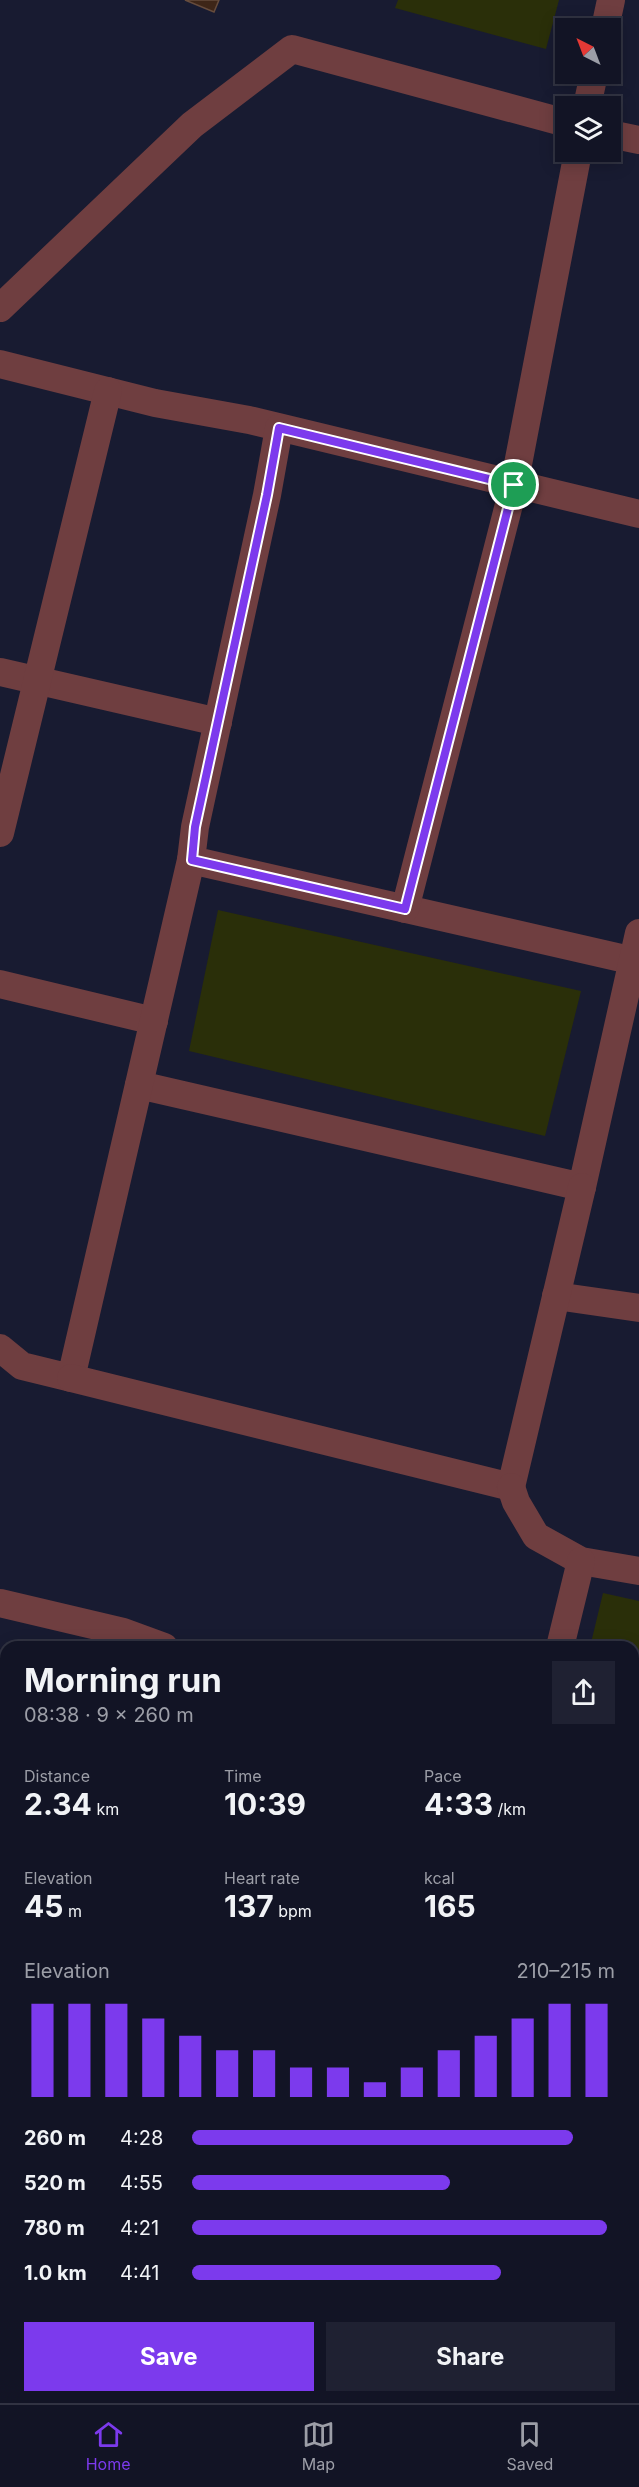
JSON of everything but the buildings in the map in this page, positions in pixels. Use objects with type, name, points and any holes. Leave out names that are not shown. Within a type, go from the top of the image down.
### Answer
[{"type":"street","points":[[607,18],[611,0]]},
{"type":"street","points":[[0,308],[192,125],[292,49],[555,120]]},
{"type":"street","points":[[621,136],[639,140]]},
{"type":"street","points":[[405,909],[514,485],[576,162]]},
{"type":"street","points":[[0,364],[155,403],[249,420],[639,514]]},
{"type":"street","points":[[0,833],[108,391]]},
{"type":"street","points":[[70,1378],[192,860],[195,827],[267,495],[279,428]]},
{"type":"street","points":[[0,672],[218,722]]},
{"type":"street","points":[[192,860],[636,962]]},
{"type":"street","points":[[639,933],[636,962],[511,1487],[516,1502],[536,1536],[581,1561],[639,1572]]},
{"type":"street","points":[[0,984],[154,1021]]},
{"type":"street","points":[[139,1085],[582,1187]]},
{"type":"street","points":[[556,1296],[639,1308]]},
{"type":"street","points":[[0,1348],[22,1366],[511,1487]]},
{"type":"street","points":[[561,1641],[581,1561]]},
{"type":"street","points":[[0,1603],[123,1632],[148,1641]]},
{"type":"green space","points":[[398,0],[559,0],[546,49],[395,8]]},
{"type":"green space","points":[[218,910],[581,991],[545,1136],[189,1051]]},
{"type":"green space","points":[[603,1593],[639,1601],[639,1641],[591,1641]]},
{"type":"route","points":[[279,428],[514,485],[405,909],[192,860],[195,827],[267,495],[279,428]]}]
